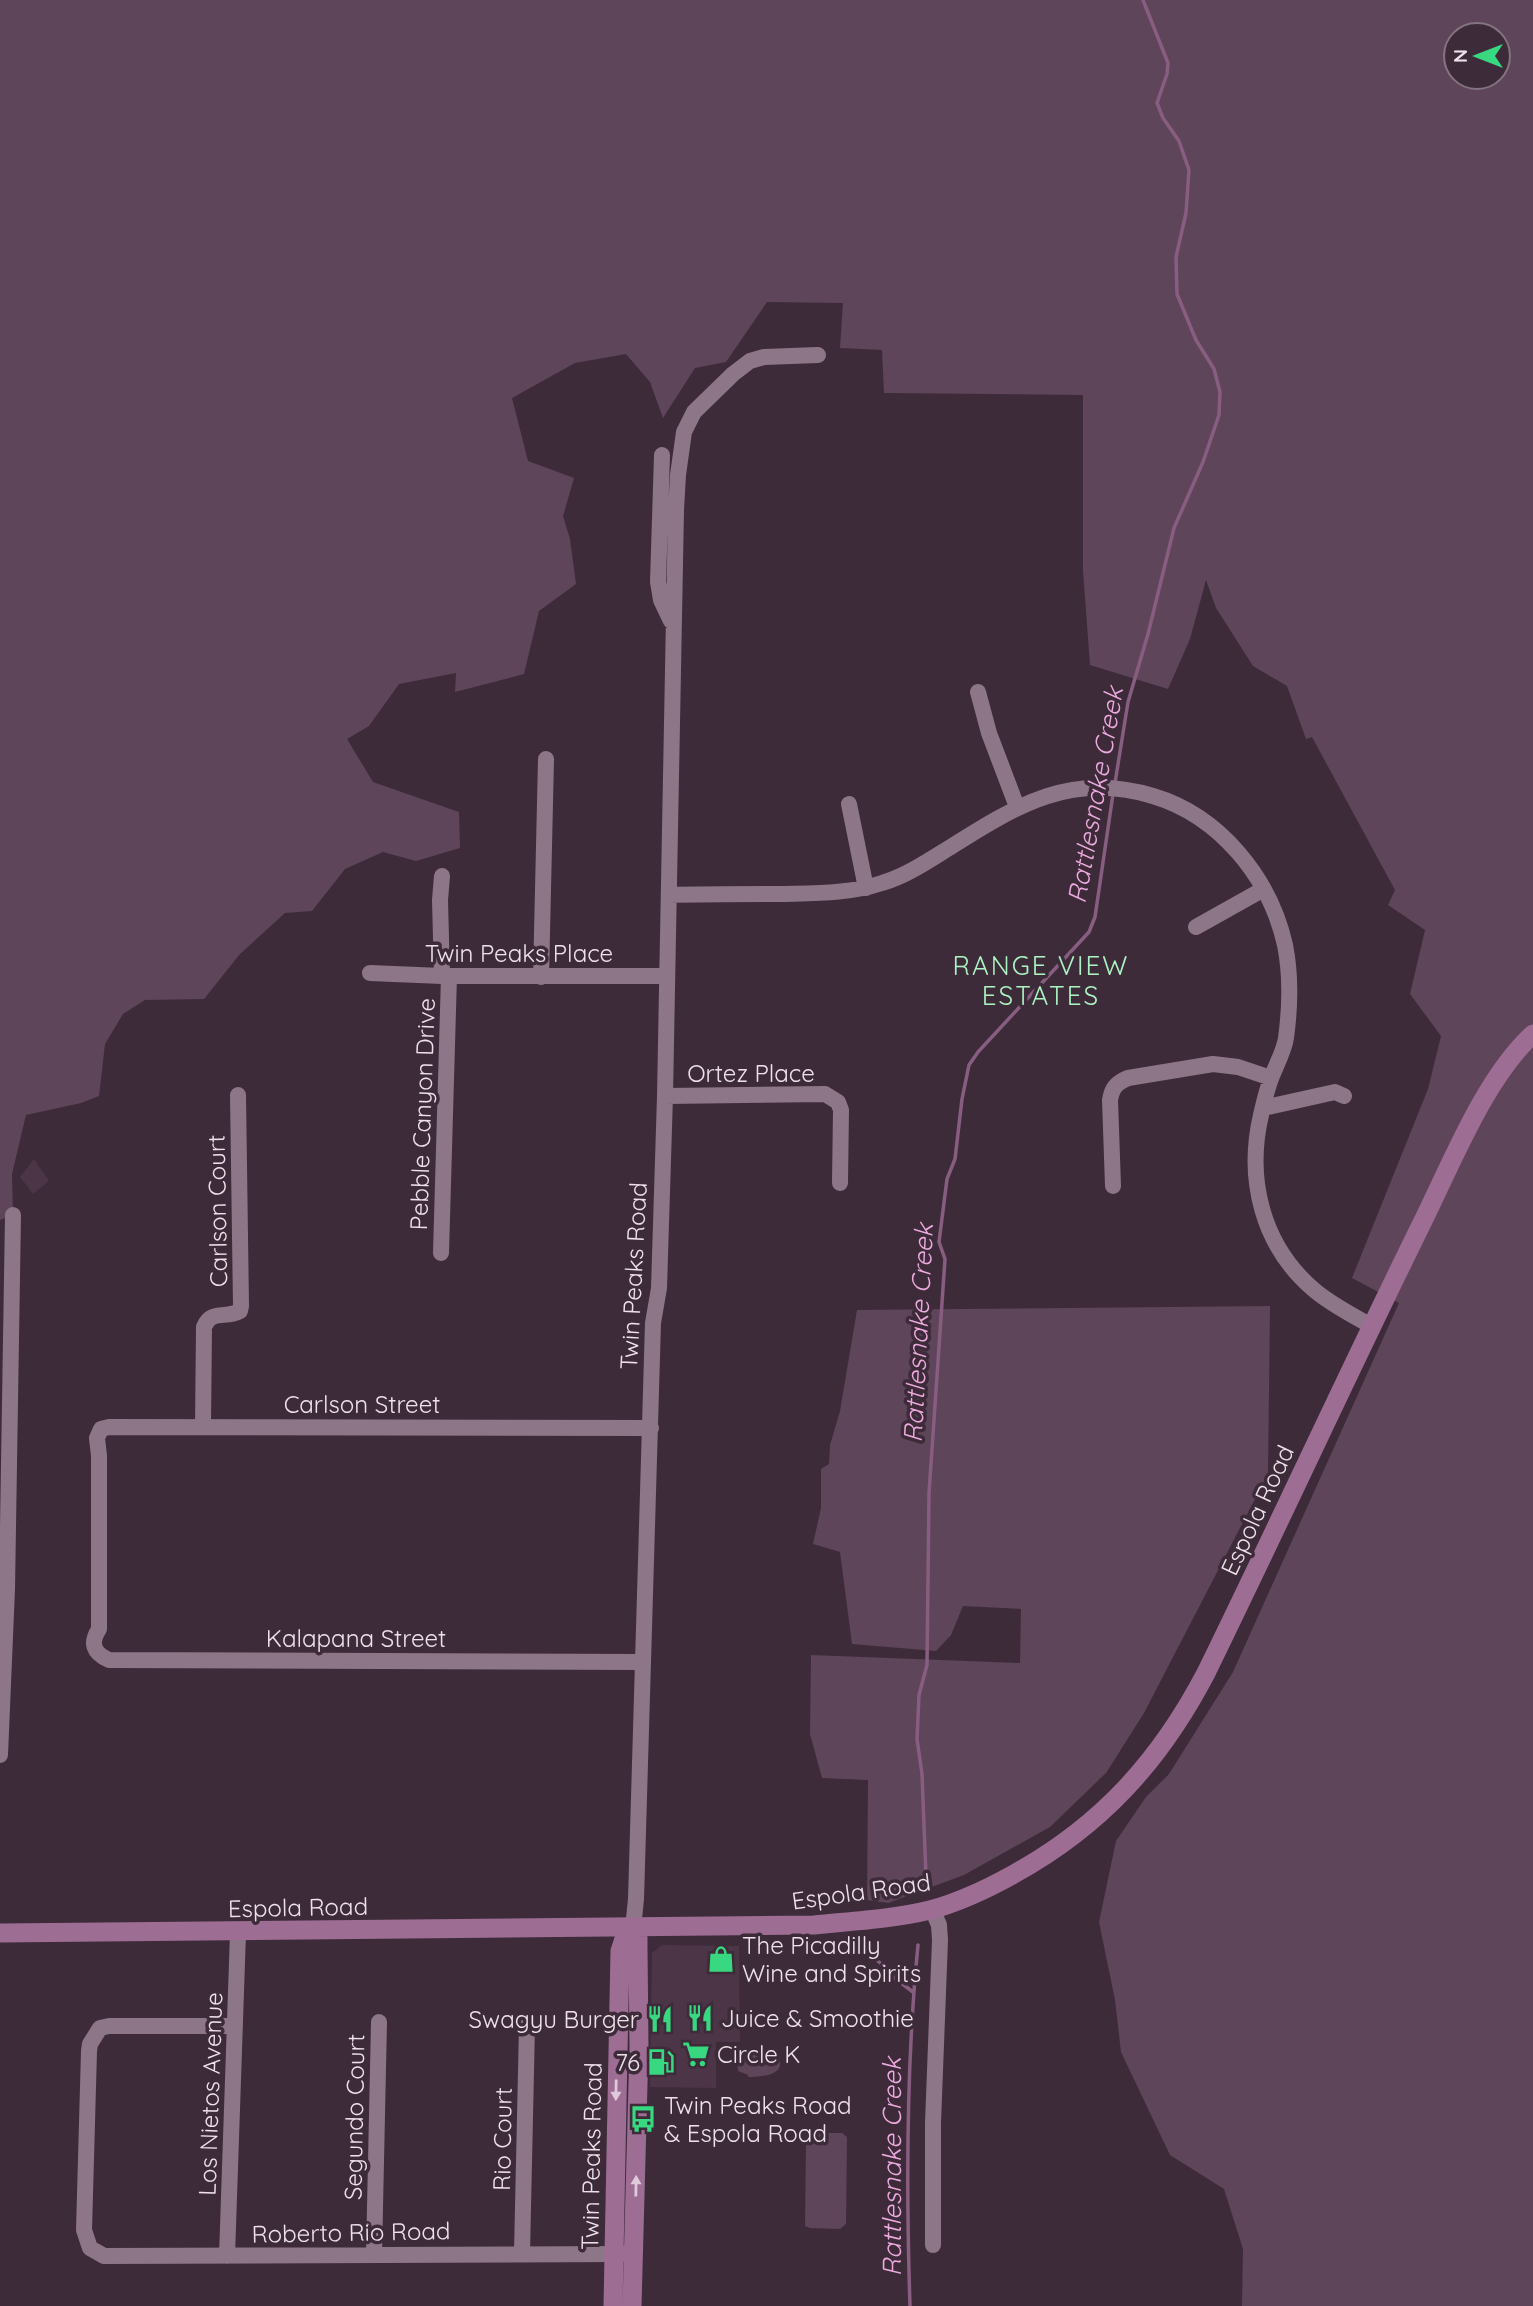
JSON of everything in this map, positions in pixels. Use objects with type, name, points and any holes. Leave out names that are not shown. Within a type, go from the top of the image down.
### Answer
[{"type":"main road","name":"Espola Road","points":[[0,1933],[238,1933],[814,1925],[932,1909],[983,1891],[1049,1853],[1098,1817],[1160,1748],[1181,1718],[1206,1673],[1371,1326],[1493,1084],[1533,1034]]},
{"type":"main road","name":"Twin Peaks Road","points":[[613,2306],[624,2254],[639,2047],[638,1938],[633,1928]]},
{"type":"main road","name":"Twin Peaks Road","points":[[624,2254],[632,2306]]},
{"type":"street","name":"Twin Peaks Road","points":[[633,1928],[653,1323],[659,1287],[665,1096],[678,475],[684,432],[694,412],[750,361],[764,357],[818,355]]},
{"type":"street","name":"Twin Peaks Road","points":[[662,455],[658,582],[661,600],[674,626]]},
{"type":"street","points":[[978,692],[989,733],[1017,807]]},
{"type":"street","points":[[541,977],[546,759]]},
{"type":"street","points":[[669,895],[832,893],[866,888],[902,876],[1017,807],[1046,796],[1082,789],[1122,789],[1165,799],[1201,817],[1221,834],[1245,861],[1262,890],[1279,927],[1288,968],[1286,1038],[1271,1078],[1257,1142],[1257,1189],[1264,1217],[1274,1241],[1294,1270],[1313,1289],[1371,1326]]},
{"type":"street","points":[[849,804],[866,888]]},
{"type":"street","name":"Pebble Canyon Drive","points":[[441,1253],[446,976],[440,900],[442,876]]},
{"type":"street","points":[[1196,927],[1262,890]]},
{"type":"street","name":"Twin Peaks Place","points":[[370,973],[541,977],[667,976]]},
{"type":"street","points":[[1113,1186],[1110,1100],[1112,1090],[1118,1082],[1213,1064],[1238,1067],[1271,1078]]},
{"type":"street","points":[[1263,1108],[1335,1092],[1344,1096]]},
{"type":"street","name":"Ortez Place","points":[[665,1096],[825,1094],[832,1097],[841,1110],[839,1183]]},
{"type":"street","name":"Carlson Court","points":[[203,1426],[204,1327],[207,1320],[214,1315],[233,1315],[240,1311],[241,1306],[238,1095]]},
{"type":"street","points":[[0,1755],[7,1588],[5,1395],[13,1215]]},
{"type":"street","name":"Carlson Street","points":[[99,1629],[97,1438],[101,1429],[203,1426],[651,1428]]},
{"type":"street","name":"Kalapana Street","points":[[99,1629],[93,1637],[93,1646],[99,1656],[109,1660],[643,1662]]},
{"type":"street","points":[[932,1909],[939,1925],[940,1940],[933,2123],[933,2245]]},
{"type":"street","name":"Los Nietos Avenue","points":[[227,2256],[238,1933]]},
{"type":"street","name":"Segundo Court","points":[[374,2254],[379,2022]]},
{"type":"street","name":"Roberto Rio Road","points":[[235,2026],[100,2028],[90,2044],[89,2051],[84,2230],[90,2248],[104,2256],[624,2254]]},
{"type":"street","name":"Rio Court","points":[[522,2253],[527,2026]]},
{"type":"shaded area","points":[[0,0],[1533,0],[1533,2306],[1242,2306],[1243,2249],[1224,2189],[1170,2155],[1121,2052],[1115,2000],[1099,1922],[1116,1841],[1146,1797],[1169,1774],[1233,1672],[1399,1303],[1352,1278],[1428,1089],[1441,1036],[1410,994],[1425,930],[1388,905],[1395,890],[1312,737],[1306,739],[1287,686],[1253,666],[1216,608],[1206,580],[1190,639],[1168,689],[1090,665],[1083,571],[1083,395],[884,393],[882,350],[840,348],[843,303],[767,302],[726,362],[695,368],[663,418],[650,382],[626,354],[575,363],[512,398],[528,461],[574,478],[563,516],[570,539],[576,584],[539,611],[524,674],[455,692],[456,673],[399,684],[369,726],[347,739],[373,782],[459,812],[460,848],[416,861],[383,852],[345,869],[312,911],[285,913],[240,954],[204,999],[145,1000],[123,1014],[105,1044],[99,1096],[81,1103],[26,1115],[12,1174],[13,1215],[0,1220]]},
{"type":"shaded area","points":[[34,1159],[49,1181],[33,1194],[20,1177]]},
{"type":"shaded area","points":[[1270,1306],[1268,1474],[1144,1713],[1106,1773],[1050,1827],[964,1875],[888,1903],[867,1900],[868,1780],[822,1778],[810,1734],[811,1655],[1020,1663],[1021,1609],[963,1606],[951,1635],[936,1651],[852,1644],[840,1552],[813,1544],[821,1508],[821,1469],[829,1464],[830,1445],[840,1411],[857,1310]]},
{"type":"shaded area","points":[[662,1945],[739,1946],[740,2042],[716,2042],[716,2088],[650,2087],[652,1953]]},
{"type":"shaded area","points":[[774,2051],[780,2065],[774,2073],[748,2077],[738,2071],[737,2059],[741,2052]]},
{"type":"shaded area","points":[[812,2133],[842,2133],[847,2137],[846,2224],[840,2229],[805,2226],[806,2142]]},
{"type":"waterway","name":"Rattlesnake Creek","points":[[1115,783],[1128,702],[1174,528],[1203,462],[1219,415],[1220,392],[1214,369],[1196,340],[1177,294],[1176,257],[1186,213],[1189,170],[1179,141],[1163,118],[1157,103],[1168,63],[1143,0]]},
{"type":"waterway","name":"Rattlesnake Creek","points":[[926,1876],[922,1774],[917,1739],[919,1695],[927,1665],[929,1493],[945,1259],[939,1242],[947,1179],[955,1159],[969,1065],[1089,932],[1095,917],[1113,794]]},
{"type":"waterway","name":"Rattlesnake Creek","points":[[910,2306],[908,2126],[918,1945]]},
{"type":"waterway","points":[[857,1946],[913,1992]]},
{"type":"place","name":"The Picadilly Wine and Spirits","points":[[721,1959]]},
{"type":"place","name":"Juice & Smoothie","points":[[700,2018]]},
{"type":"place","name":"Swagyu Burger","points":[[660,2019]]},
{"type":"place","name":"Circle K","points":[[696,2054]]},
{"type":"place","name":"76","points":[[661,2062]]},
{"type":"place","name":"Twin Peaks Road & Espola Road","points":[[643,2119]]},
{"type":"district","name":"RANGE VIEW ESTATES","points":[[1041,980]]}]
